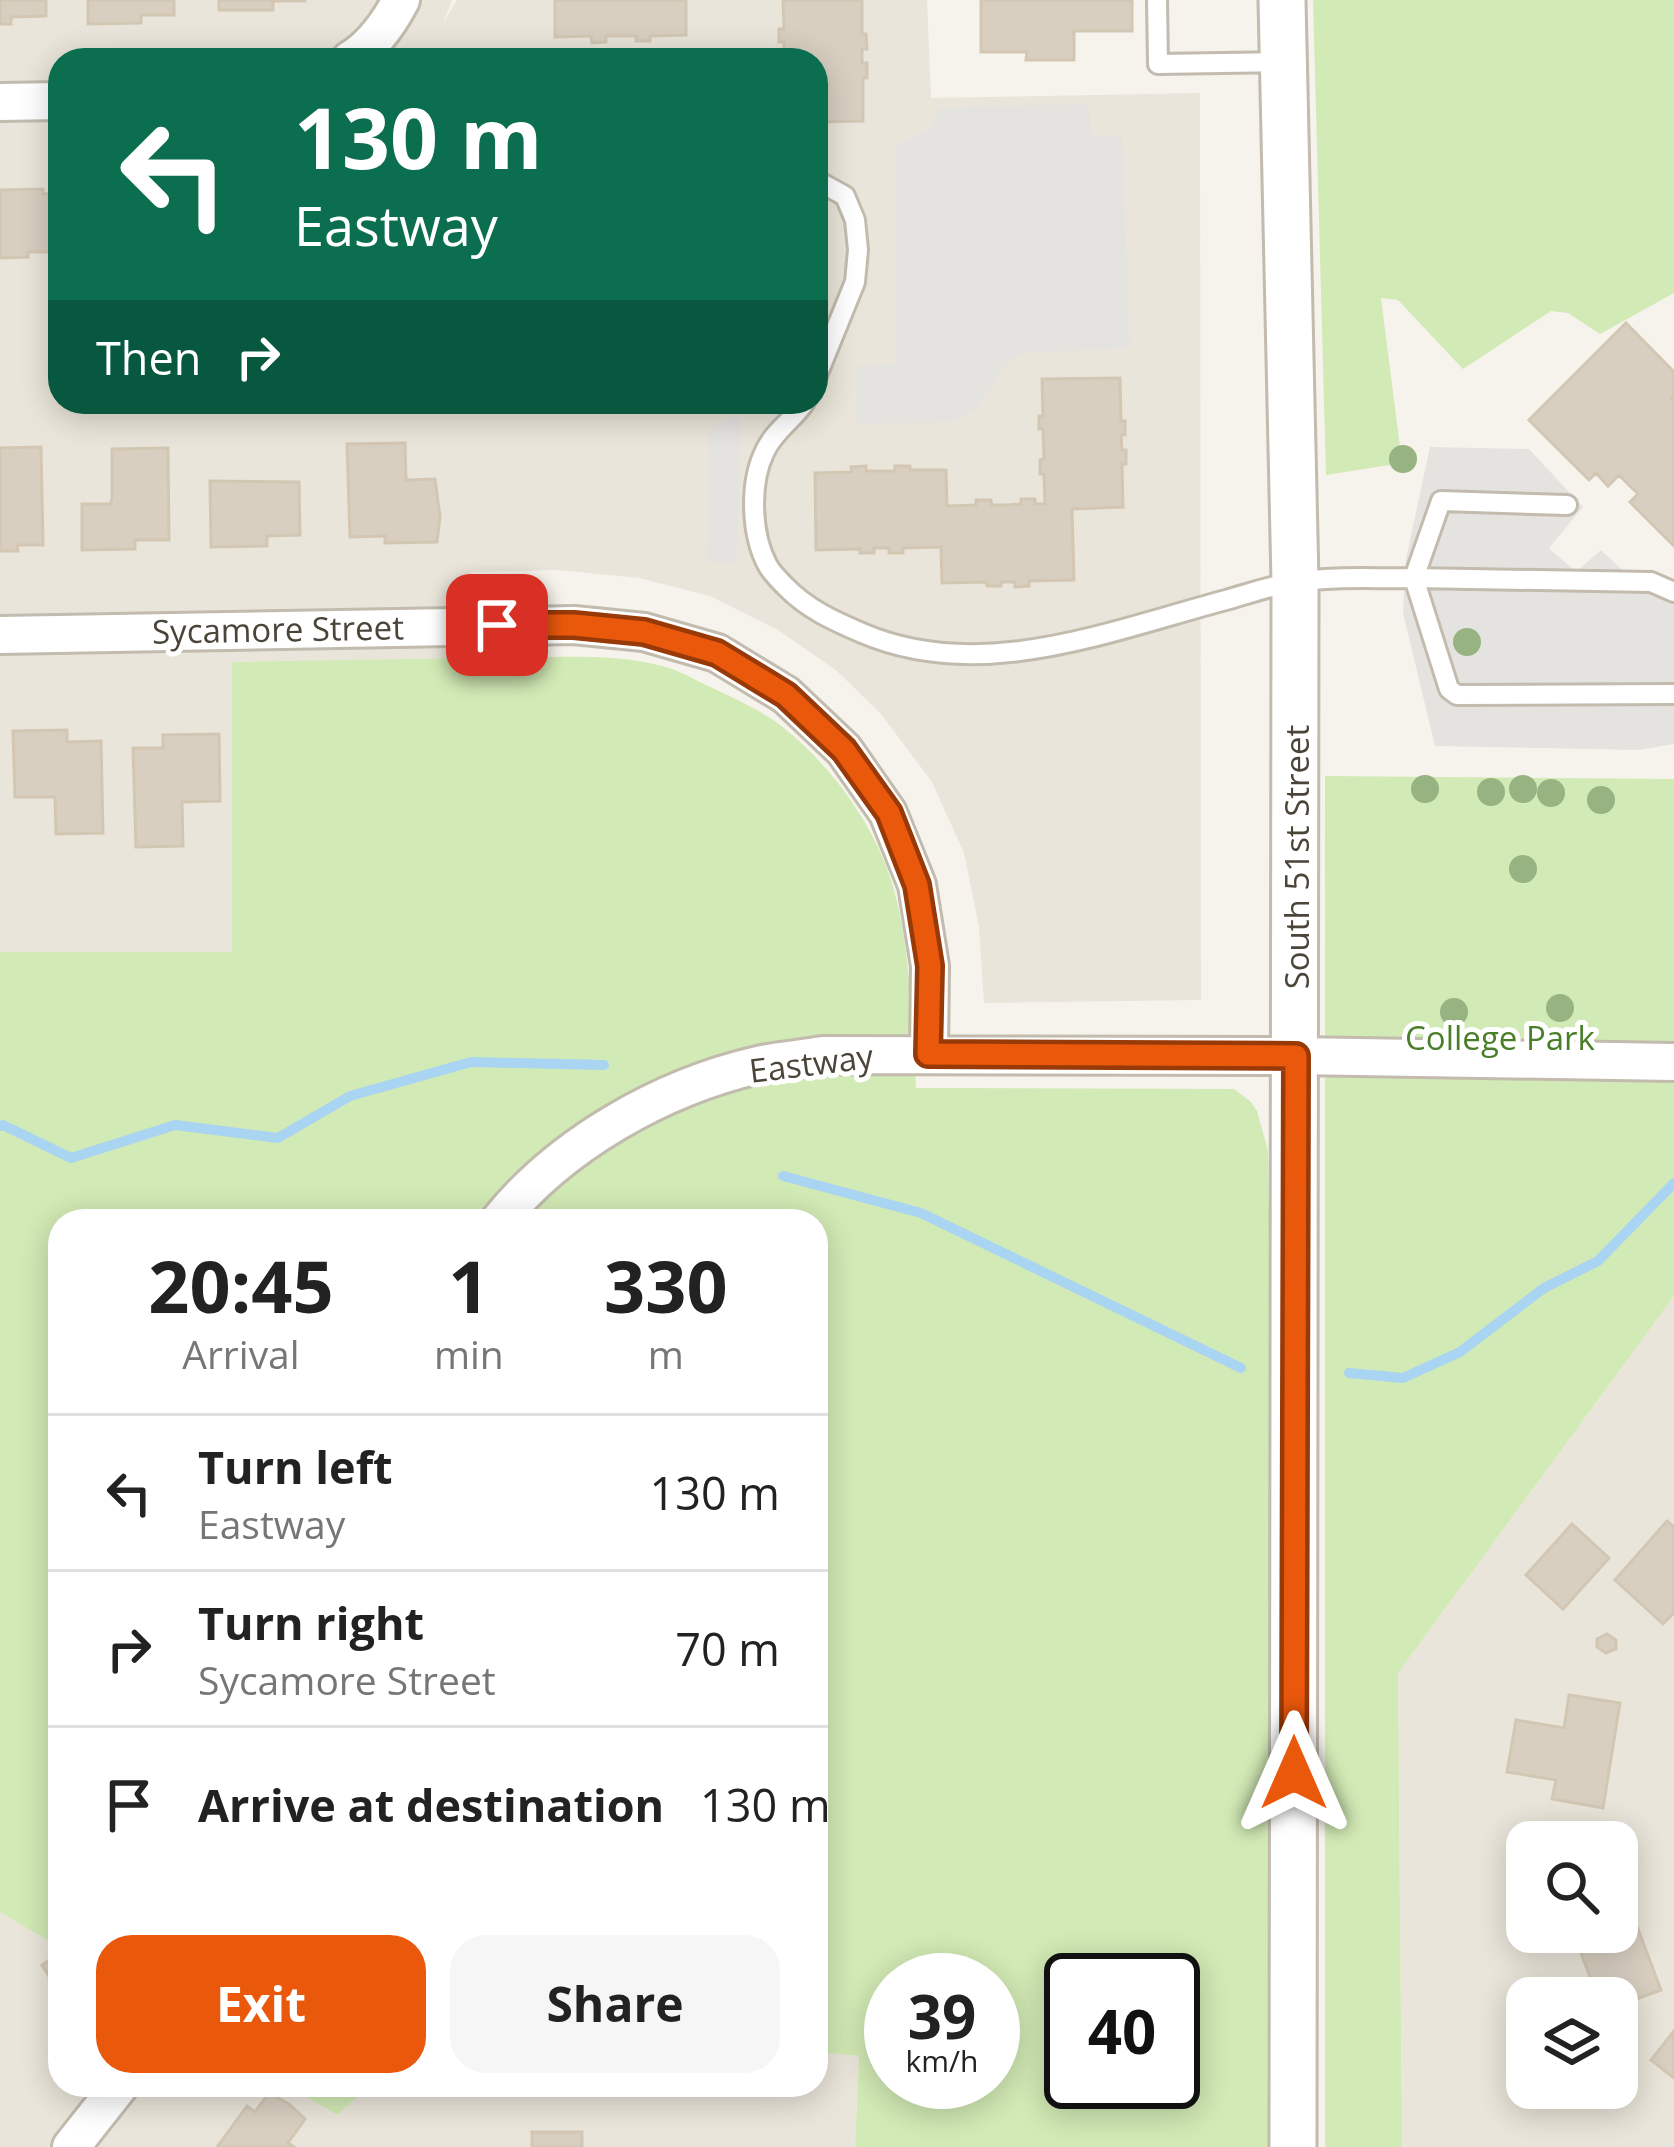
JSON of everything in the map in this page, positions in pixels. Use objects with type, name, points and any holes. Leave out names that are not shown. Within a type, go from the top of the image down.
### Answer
[{"type":"street","points":[[365,48],[401,0]]},
{"type":"street","name":"South 51st Street","points":[[1282,0],[1295,582],[1293,2147]]},
{"type":"street","points":[[0,102],[48,101]]},
{"type":"street","name":"Sycamore Street","points":[[0,635],[574,625],[644,632],[717,653],[786,695],[844,750],[889,813],[917,885],[930,966],[928,1054]]},
{"type":"street","name":"Eastway","points":[[509,1209],[567,1155],[631,1114],[758,1065],[823,1055],[1674,1062]]},
{"type":"street","points":[[70,2147],[110,2097]]},
{"type":"lane","points":[[1157,0],[1158,64],[1283,62]]},
{"type":"lane","points":[[828,187],[844,196],[856,220],[858,250],[855,282],[828,348]]},
{"type":"lane","points":[[797,414],[765,449],[758,471],[757,536],[769,568],[795,596],[829,619],[890,645],[985,655],[1035,650],[1295,582],[1414,578],[1651,582],[1674,592]]},
{"type":"lane","points":[[1567,505],[1442,501],[1414,578],[1449,689],[1456,695],[1674,694]]},
{"type":"shaded area","points":[[0,0],[452,0],[443,24],[457,0],[927,0],[931,98],[1200,93],[1201,1000],[984,1003],[979,927],[964,853],[932,782],[881,714],[837,671],[778,630],[710,596],[639,578],[559,570],[471,572],[473,658],[232,662],[232,953],[0,952]]},
{"type":"shaded area","points":[[1089,104],[1091,135],[1122,135],[1130,348],[1026,353],[1003,368],[979,406],[962,419],[857,424],[856,366],[896,364],[895,146],[927,130],[937,119],[937,108]]},
{"type":"shaded area","points":[[727,419],[741,419],[737,562],[707,562],[709,432]]},
{"type":"shaded area","points":[[1430,447],[1529,449],[1583,507],[1549,548],[1576,572],[1601,550],[1620,568],[1674,601],[1674,744],[1639,750],[1435,746],[1403,613],[1406,559]]},
{"type":"shaded area","points":[[1674,1296],[1674,2147],[1402,2147],[1398,1673]]},
{"type":"shaded area","points":[[0,1912],[48,1941],[48,2097],[307,2097],[337,2115],[357,2097],[828,2097],[828,2053],[859,2056],[855,2147],[0,2147]]},
{"type":"green space","points":[[1313,0],[1674,0],[1674,293],[1600,334],[1568,313],[1551,311],[1463,369],[1398,300],[1381,298],[1402,463],[1326,475]]},
{"type":"green space","points":[[594,657],[645,662],[678,671],[785,729],[836,780],[864,820],[893,886],[904,936],[916,1088],[1234,1089],[1251,1102],[1268,1151],[1270,2147],[855,2147],[859,2056],[828,2053],[828,1209],[48,1209],[48,1941],[0,1912],[0,952],[232,952],[232,662]]},
{"type":"green space","name":"College Park","points":[[1325,776],[1674,779],[1674,1296],[1398,1673],[1402,2147],[1325,2147]]},
{"type":"green space","points":[[307,2097],[357,2097],[337,2115]]},
{"type":"building","points":[[0,0],[46,0],[46,16],[11,17],[11,24],[0,24]]},
{"type":"building","points":[[88,0],[174,0],[174,15],[141,15],[141,23],[88,24]]},
{"type":"building","points":[[219,0],[305,1],[273,1],[273,10],[219,10]]},
{"type":"building","points":[[555,0],[686,0],[686,35],[650,36],[650,41],[606,36],[606,42],[592,43],[591,36],[555,37]]},
{"type":"building","points":[[783,0],[862,0],[867,49],[862,49],[862,63],[867,63],[863,121],[828,122],[828,48],[784,48],[779,29],[784,29]]},
{"type":"building","points":[[981,0],[1132,0],[1132,31],[1074,31],[1074,60],[1026,60],[1027,52],[981,52]]},
{"type":"building","points":[[43,189],[43,194],[48,194],[48,252],[0,258],[0,190]]},
{"type":"building","points":[[1626,323],[1674,372],[1674,546],[1630,502],[1638,494],[1619,475],[1608,486],[1596,473],[1589,480],[1529,420]]},
{"type":"building","points":[[1120,378],[1121,421],[1125,421],[1122,450],[1126,450],[1123,507],[1072,509],[1074,580],[1029,581],[1029,586],[1015,587],[1015,582],[1001,582],[1001,586],[942,583],[941,547],[903,548],[903,553],[889,553],[889,548],[874,548],[874,553],[816,550],[815,473],[852,472],[851,467],[866,466],[866,471],[895,471],[895,466],[946,470],[947,506],[976,505],[976,500],[1021,504],[1021,499],[1045,504],[1044,474],[1040,474],[1040,460],[1044,459],[1043,429],[1039,429],[1042,379]]},
{"type":"building","points":[[405,443],[406,480],[435,479],[440,517],[437,542],[385,543],[385,536],[350,537],[347,444]]},
{"type":"building","points":[[41,447],[43,545],[0,551],[0,448]]},
{"type":"building","points":[[168,448],[169,540],[135,540],[135,549],[82,550],[82,504],[110,504],[112,500],[112,449]]},
{"type":"building","points":[[210,481],[299,482],[300,535],[267,536],[267,546],[211,547]]},
{"type":"building","points":[[67,730],[67,742],[101,741],[103,833],[56,834],[55,797],[15,797],[13,731]]},
{"type":"building","points":[[219,734],[220,801],[182,802],[183,846],[136,847],[133,748],[163,748],[163,735]]},
{"type":"building","points":[[1667,1521],[1674,1527],[1674,1613],[1663,1624],[1615,1580]]},
{"type":"building","points":[[1572,1524],[1609,1558],[1563,1609],[1526,1575]]},
{"type":"building","points":[[1607,1634],[1616,1640],[1616,1649],[1606,1653],[1597,1647],[1597,1639]]},
{"type":"building","points":[[1569,1695],[1620,1703],[1603,1808],[1552,1799],[1556,1780],[1507,1772],[1516,1720],[1564,1728]]},
{"type":"building","points":[[1638,1929],[1661,1990],[1638,1998],[1638,1977],[1590,1977],[1581,1953],[1638,1953]]},
{"type":"building","points":[[1674,2031],[1674,2078],[1651,2060]]},
{"type":"building","points":[[266,2097],[289,2104],[305,2119],[288,2143],[294,2147],[217,2147],[247,2106],[255,2112]]},
{"type":"building","points":[[532,2132],[582,2132],[582,2147],[532,2147]]},
{"type":"waterway","points":[[0,1126],[71,1158],[175,1125],[278,1138],[350,1096],[471,1062],[604,1065]]},
{"type":"waterway","points":[[783,1176],[921,1213],[1241,1368]]},
{"type":"waterway","points":[[1349,1373],[1403,1378],[1460,1352],[1544,1288],[1598,1261],[1674,1183]]},
{"type":"route","points":[[497,625],[574,625],[644,632],[717,653],[786,695],[844,750],[889,813],[917,885],[930,966],[928,1054],[1296,1056],[1294,1773]]}]
